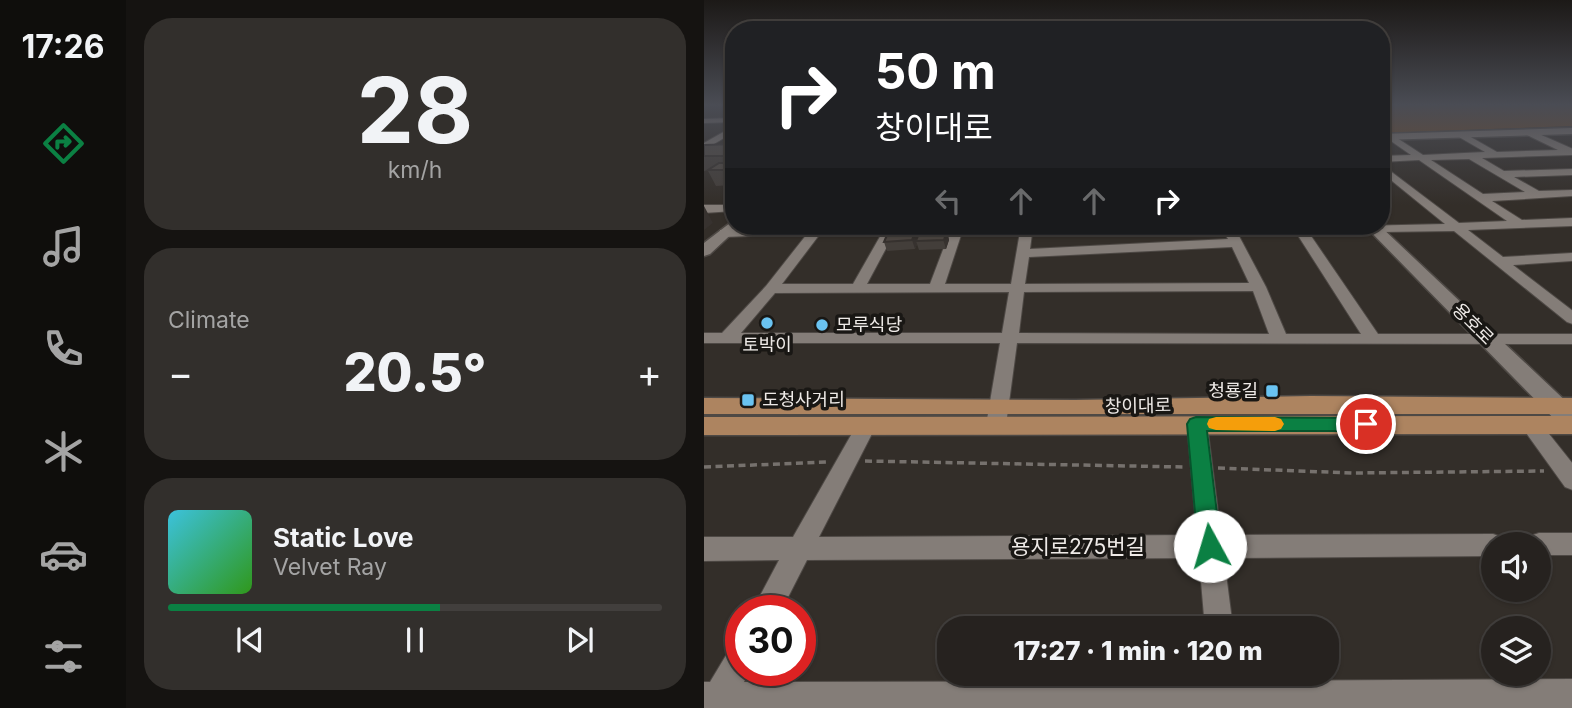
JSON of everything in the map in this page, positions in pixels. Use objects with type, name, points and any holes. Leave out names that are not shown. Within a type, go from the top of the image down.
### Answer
[{"type":"main road","name":"창이대로","points":[[704,426],[866,426],[998,416],[1299,404],[1568,415]]},
{"type":"main road","name":"창이대로","points":[[704,406],[1196,424],[1531,425],[1568,415]]},
{"type":"street","points":[[1467,138],[1496,155]]},
{"type":"street","points":[[1541,138],[1572,152]]},
{"type":"street","points":[[1390,139],[1520,224]]},
{"type":"street","points":[[1390,159],[1572,152]]},
{"type":"street","points":[[1471,156],[1537,195]]},
{"type":"street","points":[[1504,174],[1573,172]]},
{"type":"street","points":[[1390,174],[1573,319]]},
{"type":"street","points":[[1479,198],[1570,195]]},
{"type":"street","points":[[704,209],[725,208]]},
{"type":"street","points":[[1390,228],[1573,222]]},
{"type":"street","points":[[1548,223],[1573,239]]},
{"type":"street","points":[[704,251],[725,233]]},
{"type":"street","points":[[727,338],[771,289],[813,235]]},
{"type":"street","points":[[858,288],[887,235]]},
{"type":"street","points":[[936,288],[955,235]]},
{"type":"street","points":[[998,416],[1025,235]]},
{"type":"street","points":[[1022,253],[1220,235]]},
{"type":"street","points":[[1232,235],[1259,287],[1280,339]]},
{"type":"street","points":[[1304,235],[1373,339]]},
{"type":"street","name":"용호로","points":[[1381,235],[1568,415]]},
{"type":"street","points":[[1502,261],[1573,257]]},
{"type":"street","points":[[771,289],[1259,287]]},
{"type":"street","points":[[704,338],[1573,339]]},
{"type":"street","points":[[1196,424],[1218,616]]},
{"type":"street","points":[[1531,425],[1569,476]]},
{"type":"street","points":[[775,595],[866,426]]},
{"type":"street","points":[[1551,544],[1573,544]]},
{"type":"street","name":"용지로275번길","points":[[704,549],[1481,545]]},
{"type":"street","points":[[712,701],[725,681]]},
{"type":"street","points":[[712,701],[1227,693],[1573,695]]},
{"type":"path","points":[[704,467],[847,460],[1569,476]]},
{"type":"building","points":[[725,144],[725,156],[704,156],[704,145]]},
{"type":"building","points":[[719,163],[725,163],[725,170],[708,170]]},
{"type":"building","points":[[887,235],[914,235],[912,240],[884,242]]},
{"type":"building","points":[[918,235],[946,235],[944,240],[916,241]]},
{"type":"slow traffic","points":[[1216,424],[1275,424]]},
{"type":"place","name":"토박이","points":[[767,323]]},
{"type":"place","name":"모루식당","points":[[822,325]]},
{"type":"place","name":"청룡길","points":[[1272,391]]},
{"type":"place","name":"도청사거리","points":[[748,400]]},
{"type":"route","points":[[1210,546],[1196,424],[1366,424]]}]
